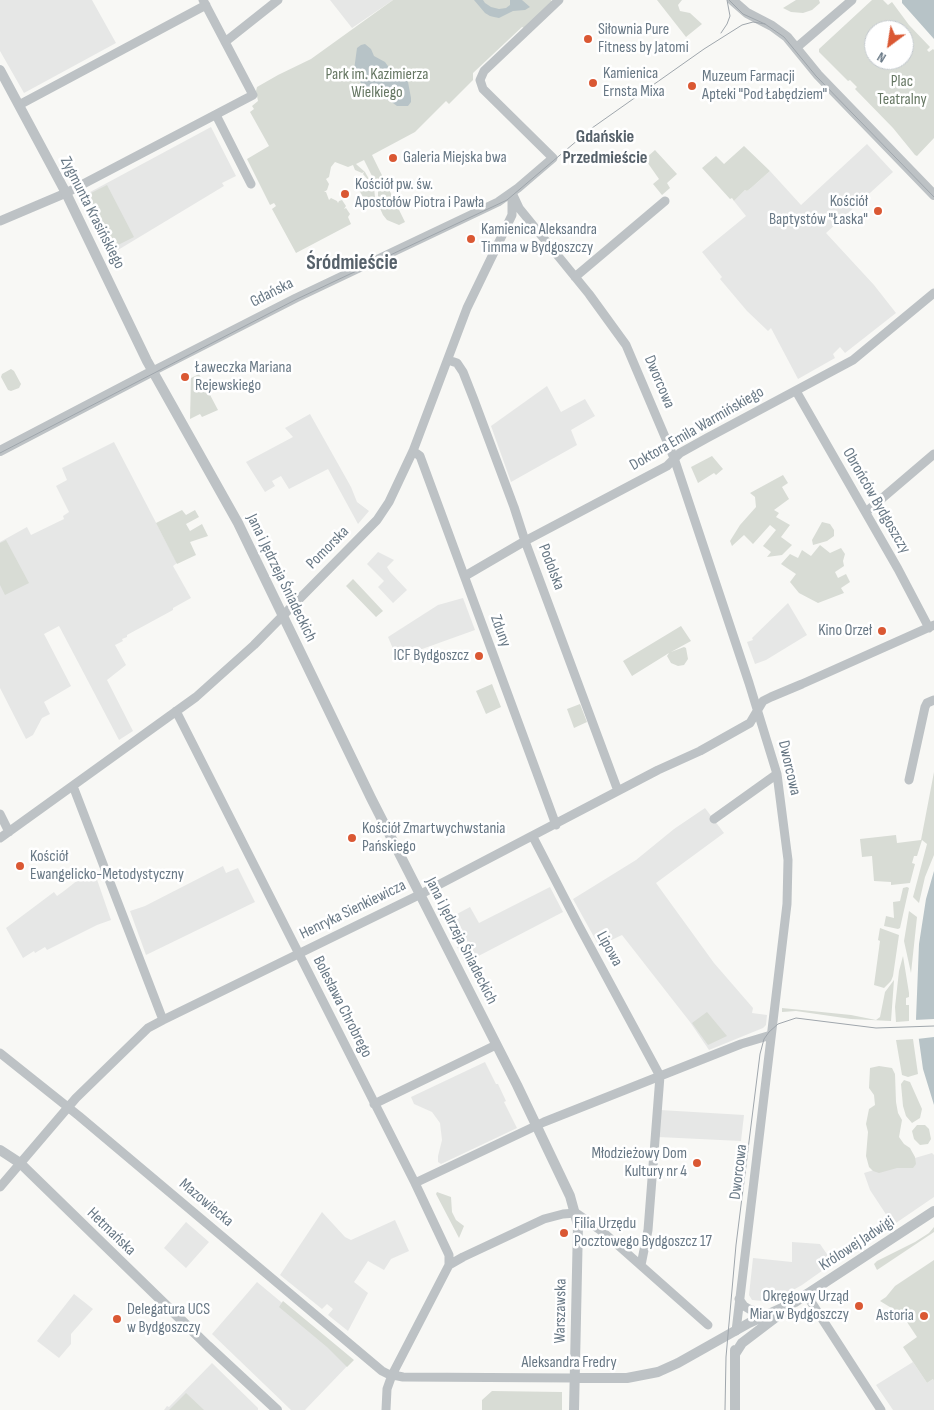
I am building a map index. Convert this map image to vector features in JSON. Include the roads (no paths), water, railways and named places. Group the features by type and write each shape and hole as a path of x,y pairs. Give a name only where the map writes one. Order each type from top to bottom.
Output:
{"street":[{"path":"225,42 278,0"},
{"name":"Gdańska","path":"0,451 308,292 512,194 553,158 490,96 480,84 482,74 559,0"},
{"path":"732,0 745,12 778,30 826,84 934,195"},
{"path":"796,48 852,0"},
{"path":"0,220 66,194 253,95 204,3 19,105"},
{"name":"Zygmunta Krasińskiego","path":"0,70 66,194 153,371"},
{"path":"216,115 251,184"},
{"name":"Dworcowa","path":"512,194 519,208 575,277 626,345 674,458 758,710 777,774 785,830 788,876 787,904 739,1299 735,1354 735,1410"},
{"name":"Pomorska","path":"0,838 176,711 227,670 376,520 389,502 413,451 467,308 512,215 512,194"},
{"path":"575,277 665,201"},
{"name":"Doktora Emila Warmińskiego","path":"465,576 525,541 667,466 680,452 853,360 934,293"},
{"name":"Podolska","path":"448,360 457,363 463,372 618,791"},
{"name":"Jana i Jędrzeja Śniadeckich","path":"153,371 238,523 371,798 537,1125 576,1213"},
{"name":"Obrońców Bydgoszczy","path":"796,391 931,626"},
{"name":"Zduny","path":"413,451 420,456 556,825"},
{"path":"866,512 934,454"},
{"name":"Henryka Sienkiewicza","path":"0,1188 68,1108 148,1028 420,894 744,728 754,718 764,701 771,697 931,626"},
{"path":"909,780 925,707 927,703 934,700"},
{"name":"Bolesława Chrobrego","path":"176,711 415,1183 447,1250 449,1265"},
{"path":"714,819 777,774"},
{"path":"73,786 163,1020"},
{"path":"0,814 10,832"},
{"name":"Lipowa","path":"533,837 660,1076"},
{"path":"415,1183 537,1125 771,1034"},
{"path":"374,1104 496,1045"},
{"name":"Mazowiecka","path":"0,1053 257,1265 373,1364 382,1371 392,1375"},
{"path":"641,1265 648,1230 660,1076"},
{"name":"Hetmańska","path":"0,1150 20,1163 276,1410"},
{"name":"Królowej Jadwigi","path":"735,1354 742,1343 785,1312 806,1294 934,1211"},
{"path":"386,1410 387,1389 392,1375 449,1265 544,1218 576,1213 603,1232 708,1325"},
{"name":"Warszawska","path":"574,1410 578,1230 576,1213"},
{"path":"806,1294 881,1410"},
{"path":"739,1299 744,1306 765,1315"},
{"name":"Królowej Jadwigi","path":"736,1331 765,1315 795,1302"},
{"name":"Aleksandra Fredry","path":"392,1375 418,1378 627,1378 658,1372 736,1331"}],"tram line":[{"path":"721,33 730,16 727,0"},
{"path":"729,0 743,14 765,24 784,37 816,76 934,197"},
{"path":"0,453 297,299 507,200 592,128 704,49 742,25 753,22 765,24"},
{"path":"725,1410 726,1357 736,1245 760,1054 764,1039 778,1024 796,1018 876,1028 934,1026"}],"place":[{"name":"Siłownia Pure Fitness by Jatomi","path":"588,39"},
{"name":"Kamienica Ernsta Mixa","path":"593,83"},
{"name":"Muzeum Farmacji Apteki \"Pod Łabędziem\"","path":"692,86"},
{"name":"Galeria Miejska bwa","path":"393,158"},
{"name":"Kościół pw. św. Apostołów Piotra i Pawła","path":"345,194"},
{"name":"Kościół Baptystów \"Łaska\"","path":"878,211"},
{"name":"Kamienica Aleksandra Timma w Bydgoszczy","path":"471,239"},
{"name":"Ławeczka Mariana Rejewskiego","path":"185,377"},
{"name":"Kino Orzeł","path":"882,631"},
{"name":"ICF Bydgoszcz","path":"479,656"},
{"name":"Kościół Zmartwychwstania Pańskiego","path":"352,838"},
{"name":"Kościół Ewangelicko-Metodystyczny","path":"20,866"},
{"name":"Młodzieżowy Dom Kultury nr 4","path":"697,1163"},
{"name":"Filia Urzędu Pocztowego Bydgoszcz 17","path":"564,1233"},
{"name":"Okręgowy Urząd Miar w Bydgoszczy","path":"859,1306"},
{"name":"Astoria","path":"924,1316"},
{"name":"Delegatura UCS w Bydgoszczy","path":"117,1319"}],"district":[{"name":"Gdańskie Przedmieście","path":"605,147"},
{"name":"Śródmieście","path":"352,264"}],"park label":[{"name":"Park im. Kazimierza Wielkiego","path":"377,84"},
{"name":"Plac Teatralny","path":"902,91"}]}
